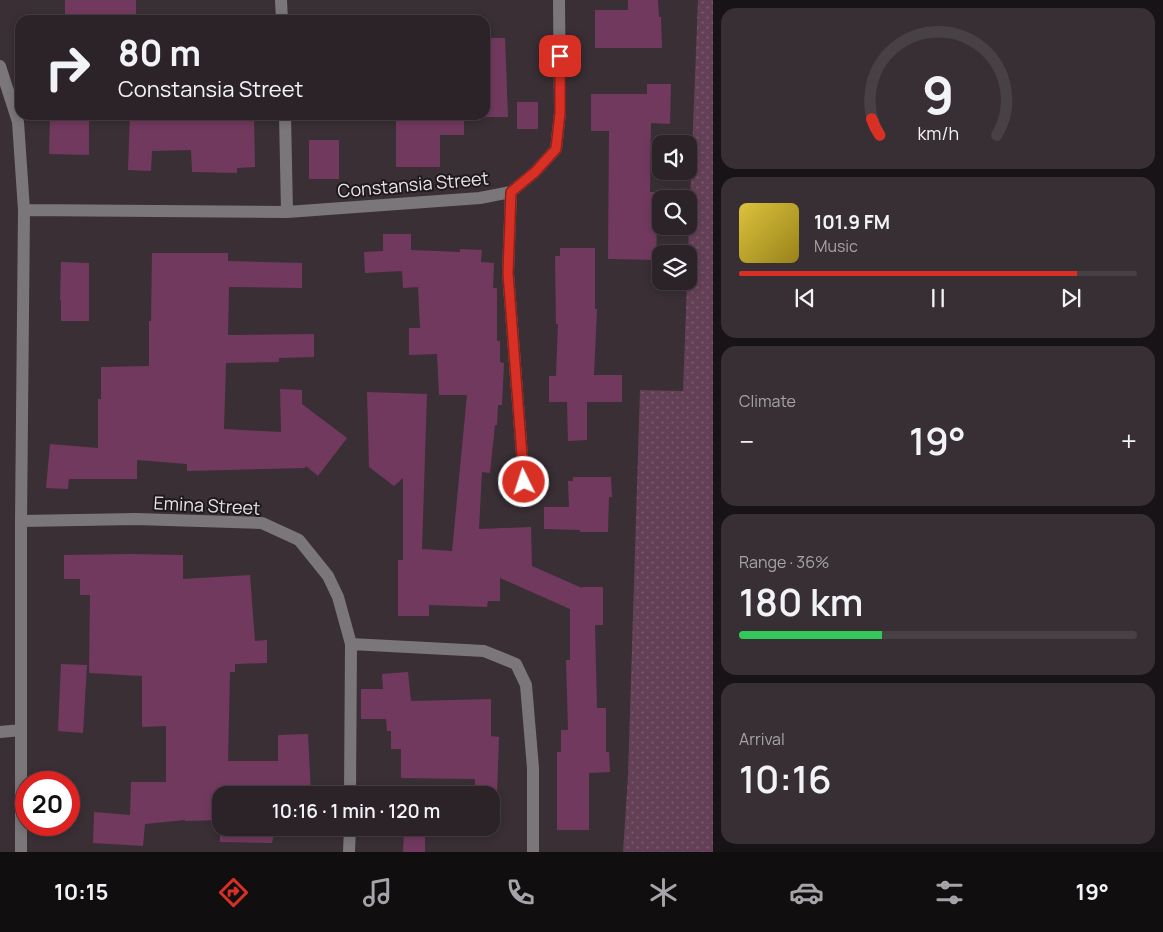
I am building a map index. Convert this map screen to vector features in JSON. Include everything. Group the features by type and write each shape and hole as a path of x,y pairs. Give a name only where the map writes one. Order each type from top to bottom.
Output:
{"street":[{"path":"281,0 282,15"},
{"name":"Constansia Street","path":"24,210 287,212 480,198 511,192 535,172 556,149 560,113 559,0"},
{"path":"0,66 15,113"},
{"path":"17,120 24,210 20,521 21,852"},
{"path":"284,120 287,212"},
{"path":"511,192 508,273 524,482"},
{"name":"Emina Street","path":"20,521 136,519 262,523 299,540 328,576 338,597 351,644 350,786"},
{"path":"351,644 484,651 516,664 526,685 533,768 533,852"},
{"path":"0,732 21,730"},
{"path":"349,852 350,836"}],"shaded area":[{"path":"698,0 713,0 713,852 623,852 628,776 640,390 683,391 687,290 697,290 697,245 688,245 689,235 697,235 697,190 691,190 691,180 697,180 697,135 693,135"}],"building":[{"path":"65,0 136,0 136,15 65,15"},
{"path":"628,0 658,0 659,17 661,17 662,48 595,48 595,10 628,10"},
{"path":"490,38 505,38 508,117 490,117"},
{"path":"647,84 671,84 670,124 651,123 650,192 652,192 652,235 657,235 656,245 652,245 652,260 608,259 609,131 591,131 591,94 647,94"},
{"path":"517,102 538,102 538,129 517,129"},
{"path":"50,120 89,120 89,155 49,154"},
{"path":"130,120 254,120 255,167 237,168 237,173 192,172 191,150 152,151 151,171 128,170"},
{"path":"396,120 464,120 464,135 440,135 440,167 396,167"},
{"path":"309,140 339,140 339,179 309,179"},
{"path":"383,234 411,234 411,250 460,252 460,249 482,250 481,262 494,263 493,288 497,288 497,341 500,341 500,362 504,363 502,405 498,405 490,473 482,472 479,529 531,527 532,566 582,588 603,587 603,625 595,625 597,708 606,708 606,752 609,752 610,772 589,773 589,830 557,830 557,752 561,752 561,730 568,730 566,660 570,660 570,609 500,578 500,601 488,601 487,607 429,605 429,616 398,616 398,560 403,560 403,478 394,486 369,467 367,392 427,394 422,549 452,551 467,395 439,395 437,354 409,355 409,328 420,328 418,287 403,288 402,271 365,273 364,252 383,251"},
{"path":"560,248 595,248 595,309 597,309 594,375 622,375 622,402 587,402 587,440 568,441 567,402 549,402 549,376 556,376 558,324 556,324 555,256 560,256"},
{"path":"152,253 228,253 228,261 302,263 302,288 229,287 228,335 314,334 314,357 279,358 279,362 226,363 224,429 281,432 280,389 302,390 302,404 347,438 318,476 306,466 305,468 187,471 187,464 137,460 137,479 69,479 68,489 46,488 50,444 98,448 98,399 101,399 101,367 149,366"},
{"path":"61,262 89,263 89,321 61,321"},
{"path":"573,477 611,477 612,497 609,497 608,532 544,529 544,507 569,507 568,481 573,481"},
{"path":"64,555 183,555 183,579 250,575 255,641 267,640 267,663 235,664 235,672 230,672 228,761 278,761 278,735 308,734 311,786 212,786 212,820 185,820 145,824 143,846 93,843 94,812 130,815 131,782 166,782 166,726 142,727 142,676 89,673 90,595 80,595 80,579 64,579"},
{"path":"61,664 87,665 83,733 58,731"},
{"path":"408,672 411,701 491,699 491,736 499,737 497,786 475,786 475,779 401,778 401,749 391,749 391,731 387,731 386,719 361,719 361,689 383,689 382,674"},
{"path":"220,836 273,836 272,843 220,842"},
{"path":"404,836 425,836 425,852 403,852"}],"route":[{"path":"524,482 508,273 511,192 535,172 556,149 560,113 560,56"}]}
